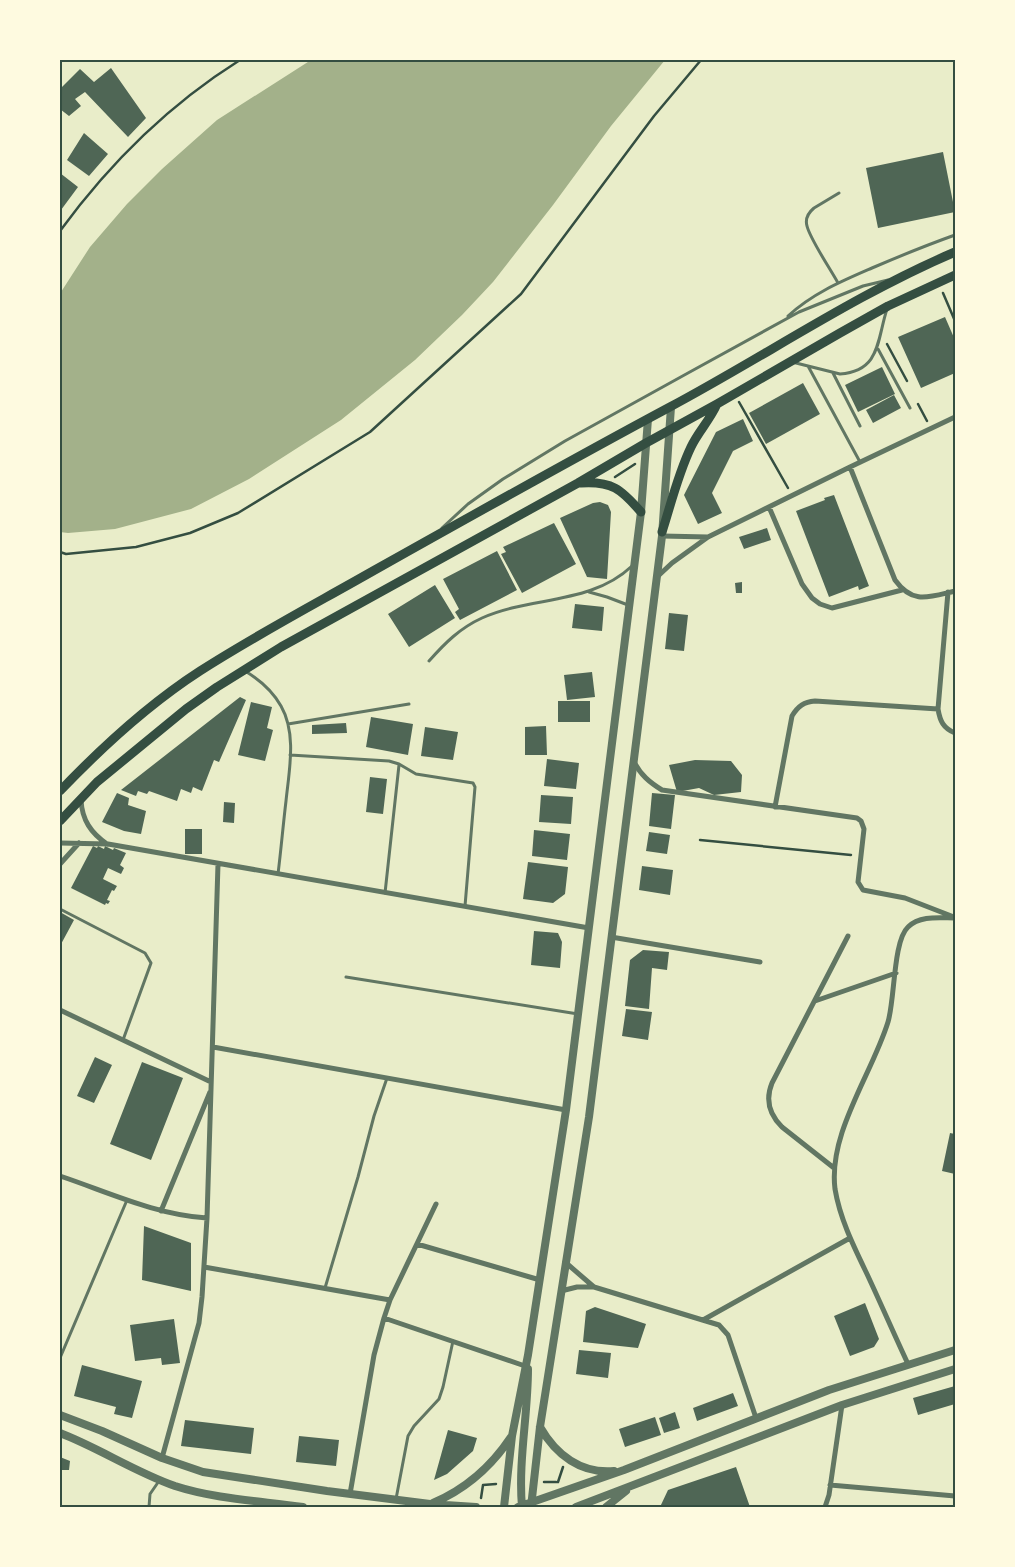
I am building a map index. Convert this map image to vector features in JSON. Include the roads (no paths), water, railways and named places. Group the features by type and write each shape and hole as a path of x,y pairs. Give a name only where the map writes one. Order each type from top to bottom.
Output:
{"main road":[{"path":"60,790 130,725 193,676 270,629 437,534 671,407 830,315 899,278 955,252"},
{"path":"60,821 97,782 186,709 281,647 578,483 888,306 955,275"},
{"path":"662,534 684,461 692,445 712,416 717,404"},
{"path":"578,483 606,483 631,500 641,512"}],"street":[{"path":"531,1505 540,1427 589,1117 632,760 662,534 671,407"},
{"path":"657,577 672,563 708,538 955,417"},
{"path":"504,1507 512,1436 528,1355 566,1110 641,512 648,418"},
{"path":"850,467 895,580 902,590 912,596 924,598 955,591"},
{"path":"769,507 802,584 812,598 820,604 832,608 902,590"},
{"path":"662,534 708,538"},
{"path":"948,592 938,709 939,720 945,728 955,733"},
{"path":"775,808 792,716 801,704 815,701 938,709"},
{"path":"632,760 650,783 662,790 775,808 857,818 861,821 864,830 858,882 863,890 905,898 955,917"},
{"path":"81,798 83,817 87,825 100,839 108,844"},
{"path":"60,842 108,844 589,928"},
{"path":"60,864 79,843"},
{"path":"162,1458 199,1322 207,1218 218,864"},
{"path":"908,1364 850,1238 836,1190 834,1168 837,1147 844,1126 888,1022 892,1008 898,948 902,936 907,927 918,920 955,917"},
{"path":"834,1168 782,1127 775,1120 768,1102 772,1083 848,936"},
{"path":"611,937 760,962"},
{"path":"815,1001 896,973"},
{"path":"60,1010 211,1082"},
{"path":"213,1046 566,1110"},
{"path":"161,1211 211,1089"},
{"path":"60,1176 161,1211 207,1218"},
{"path":"350,1494 374,1355 384,1318 390,1300 436,1204"},
{"path":"703,1320 850,1238"},
{"path":"417,1244 540,1280"},
{"path":"565,1262 594,1287"},
{"path":"204,1267 390,1300"},
{"path":"561,1291 577,1287 594,1287 719,1325 728,1335 756,1418"},
{"path":"384,1318 526,1366"},
{"path":"528,1355 528,1393 521,1507 624,1470 829,1390 955,1350"},
{"path":"576,1507 842,1405 955,1369"},
{"path":"825,1507 842,1405"},
{"path":"60,1414 162,1458 189,1468 221,1476 396,1500 476,1507"},
{"path":"540,1427 547,1439 566,1458 579,1466 594,1471 624,1470"},
{"path":"60,1433 160,1480 199,1492 303,1507"},
{"path":"430,1504 447,1497 477,1476 490,1464 512,1436"},
{"path":"830,1485 955,1496"},
{"path":"606,1507 632,1486"}],"lane":[{"path":"838,283 808,230 806,220 810,211 839,193"},
{"path":"785,319 806,301 838,283 955,234"},
{"path":"437,534 451,518 468,504 530,461 785,319 862,286 899,278"},
{"path":"789,362 840,374 856,371 869,362 878,349 888,306"},
{"path":"878,349 910,408"},
{"path":"808,366 860,462"},
{"path":"832,372 860,426"},
{"path":"429,660 444,643 463,628 484,617 527,605 589,592 612,581 634,564"},
{"path":"589,592 629,605"},
{"path":"244,670 260,680 272,693 282,707 288,724 290,755 278,875"},
{"path":"288,724 409,704"},
{"path":"290,755 383,760 399,764 416,774 468,781 475,784 465,907"},
{"path":"385,893 399,764"},
{"path":"60,909 145,953 151,963 122,1040"},
{"path":"346,977 578,1014"},
{"path":"325,1288 374,1116 387,1078"},
{"path":"60,1358 128,1199"},
{"path":"396,1500 408,1436 414,1426 439,1399 453,1341"},
{"path":"149,1507 152,1489 160,1480"}]}
